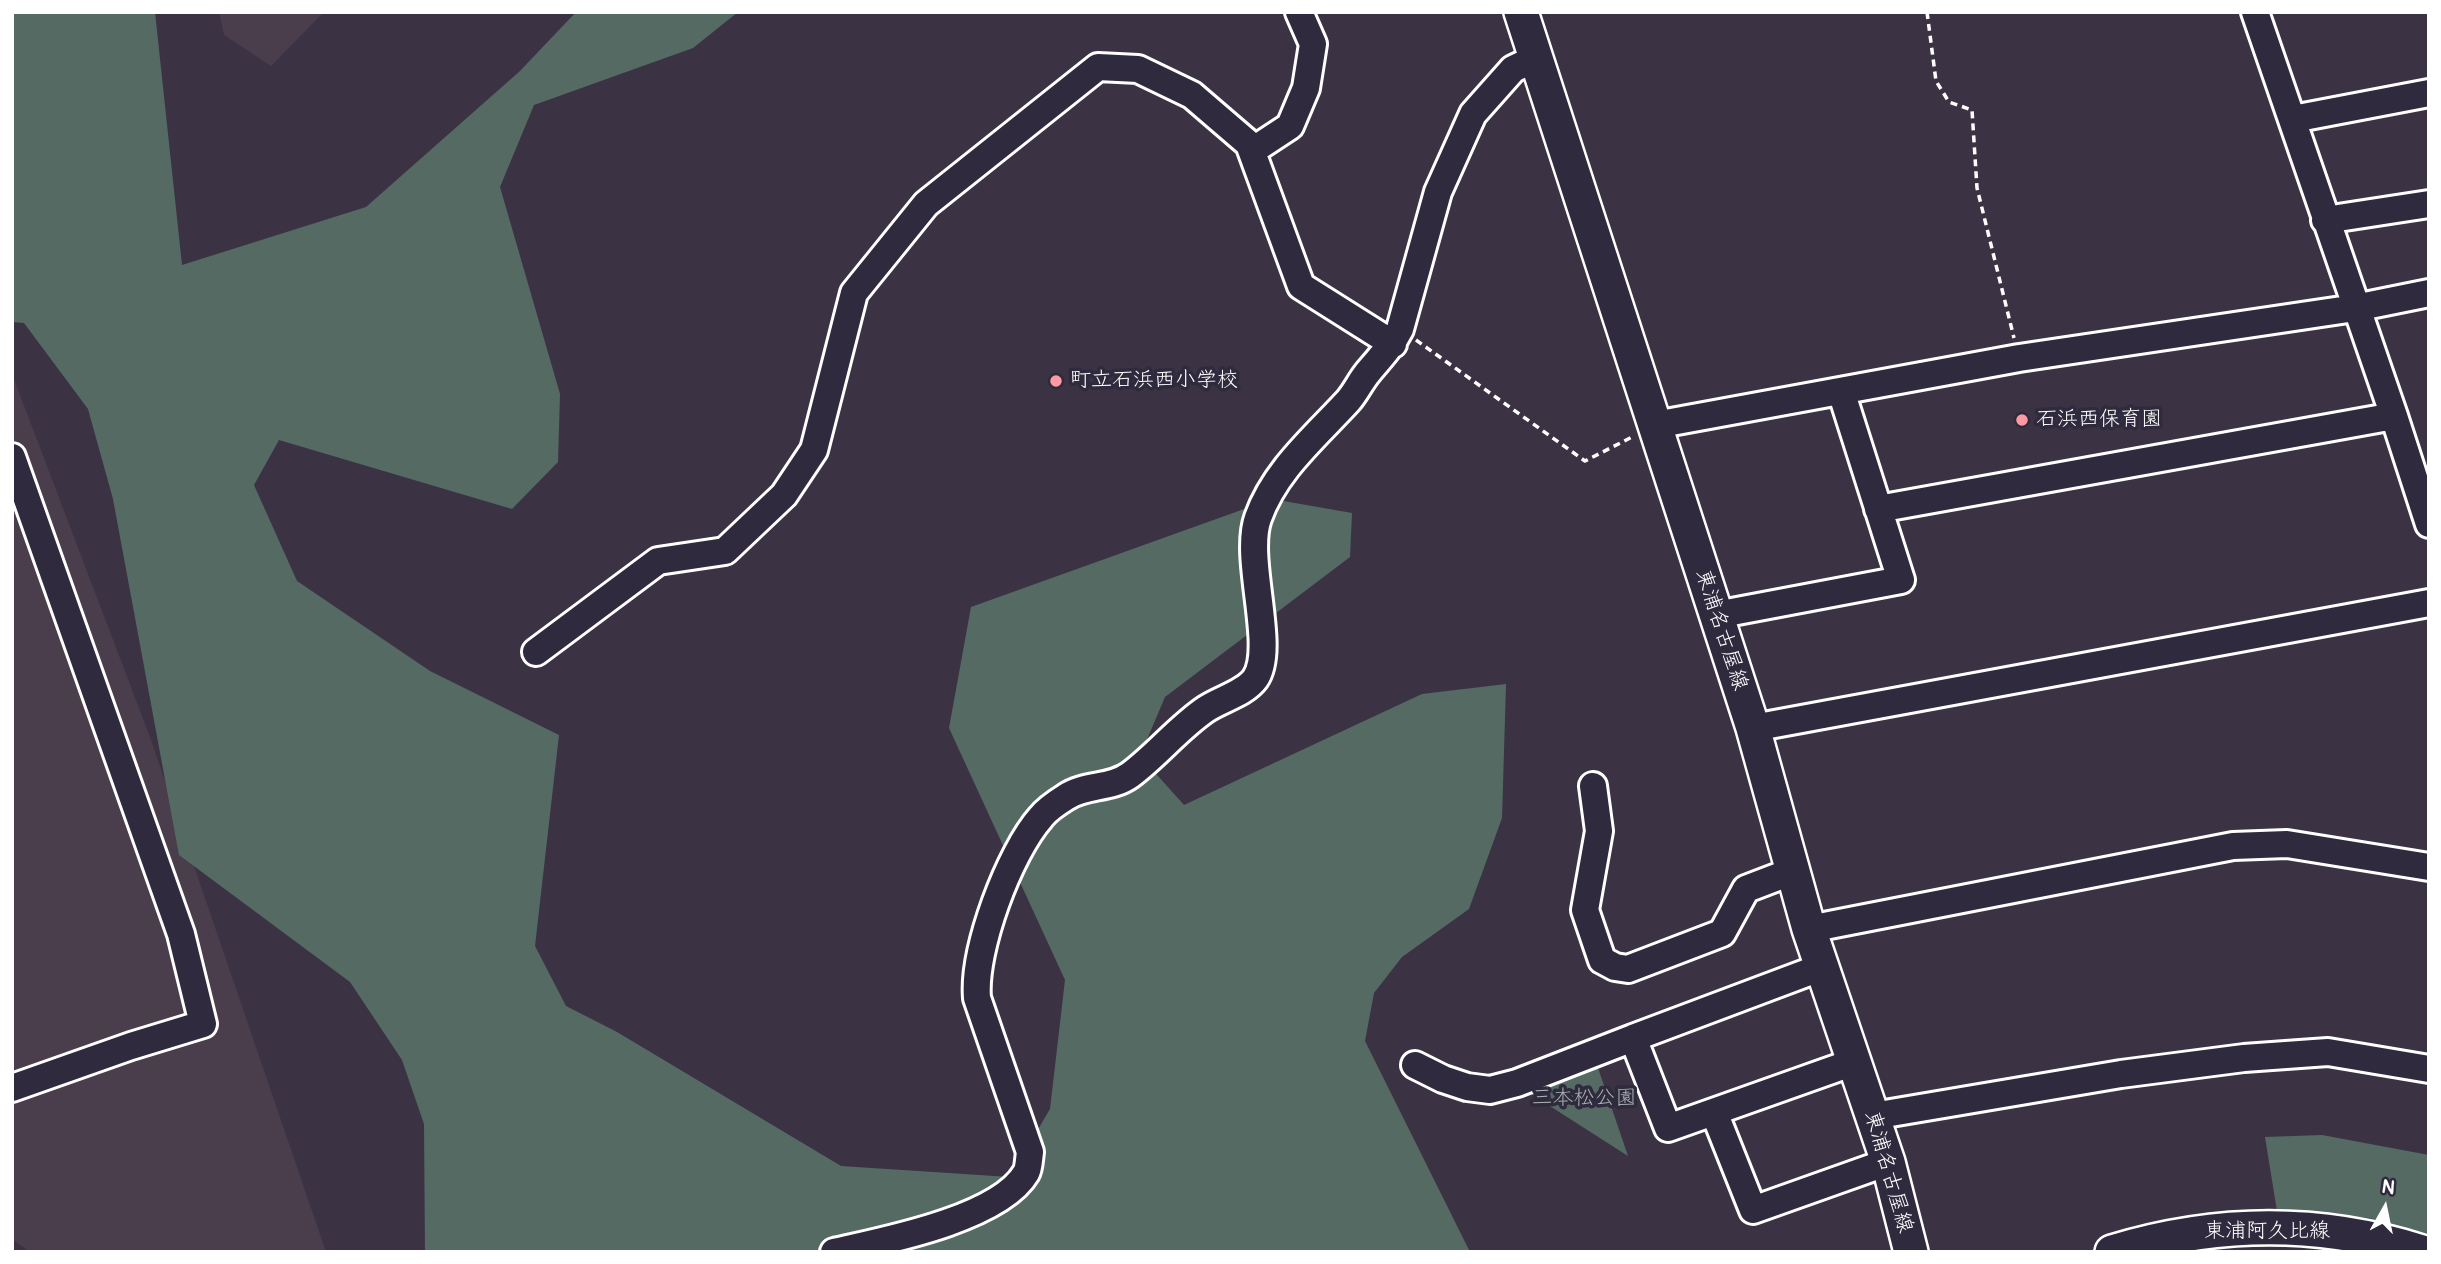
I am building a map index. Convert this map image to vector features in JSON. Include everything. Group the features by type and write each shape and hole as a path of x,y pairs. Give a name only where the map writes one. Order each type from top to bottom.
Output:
{"main road":[{"name":"東浦名古屋線","path":"1521,12 1534,59 1753,728 1809,929 1888,1162 1911,1252"},
{"name":"東浦阿久比線","path":"2112,1252 2149,1240 2199,1231 2246,1228 2301,1229 2359,1235 2422,1252"}],"street":[{"path":"1252,151 1290,125 1306,88 1313,44 1299,12"},
{"path":"2255,12 2429,524"},
{"path":"834,1252 905,1237 982,1209 1008,1191 1027,1172 1030,1152 977,998 975,981 998,893 1027,835 1042,815 1068,795 1114,784 1129,776 1206,709 1254,681 1261,668 1263,645 1254,533 1259,515 1292,460 1350,399 1367,373 1397,337 1438,192 1474,114 1513,69 1534,59"},
{"path":"536,652 658,561 725,551 784,495 814,450 854,293 926,204 1098,67 1138,69 1192,95 1249,144 1301,286 1397,337"},
{"path":"2293,119 2429,93"},
{"path":"2325,220 2429,204"},
{"path":"1656,425 2019,358 2355,308 2429,293"},
{"path":"1716,615 1901,580 1841,391"},
{"path":"1878,509 2394,416"},
{"path":"12,457 181,934 203,1024 12,1088"},
{"path":"1753,728 2429,603"},
{"path":"1593,786 1599,831 1585,911 1602,960 1615,967 1628,969 1722,933 1746,889 1793,871"},
{"path":"1809,929 2234,846 2287,844 2429,867"},
{"path":"1415,1065 1467,1087 1490,1090 1517,1083 1822,967"},
{"path":"1633,1038 1668,1128 1854,1062"},
{"path":"1872,1116 2121,1074 2244,1058 2328,1052 2429,1069"},
{"path":"1714,1112 1753,1210 1888,1162"}],"path":[{"path":"1927,12 1936,81 1949,102 1972,110 1976,188 2019,358"},
{"path":"1397,337 1585,461 1656,425"}],"shaded area":[{"path":"219,12 324,12 271,66 224,35"},
{"path":"12,374 150,737 326,1252 30,1252 12,1239"}],"green space":[{"path":"12,12 155,12 182,265 366,207 520,71 576,12 738,12 693,48 534,105 500,187 560,394 558,462 512,509 279,440 254,485 297,581 430,671 559,735 535,946 566,1006 617,1032 841,1166 1010,1177 1050,1109 1065,980 949,728 971,607 1272,499 1352,513 1350,557 1165,697 1140,756 1184,805 1422,694 1506,684 1502,818 1469,909 1402,957 1374,993 1365,1041 1470,1252 425,1252 424,1124 402,1060 350,982 179,855 113,499 88,409 24,323 12,322"},
{"name":"三本松公園","path":"1598,1068 1628,1156 1528,1092"},
{"path":"2322,1135 2429,1155 2429,1236 2370,1218 2277,1211 2265,1137"}],"place":[{"name":"町立石浜西小学校","path":"1056,381"},
{"name":"石浜西保育園","path":"2022,420"}]}
